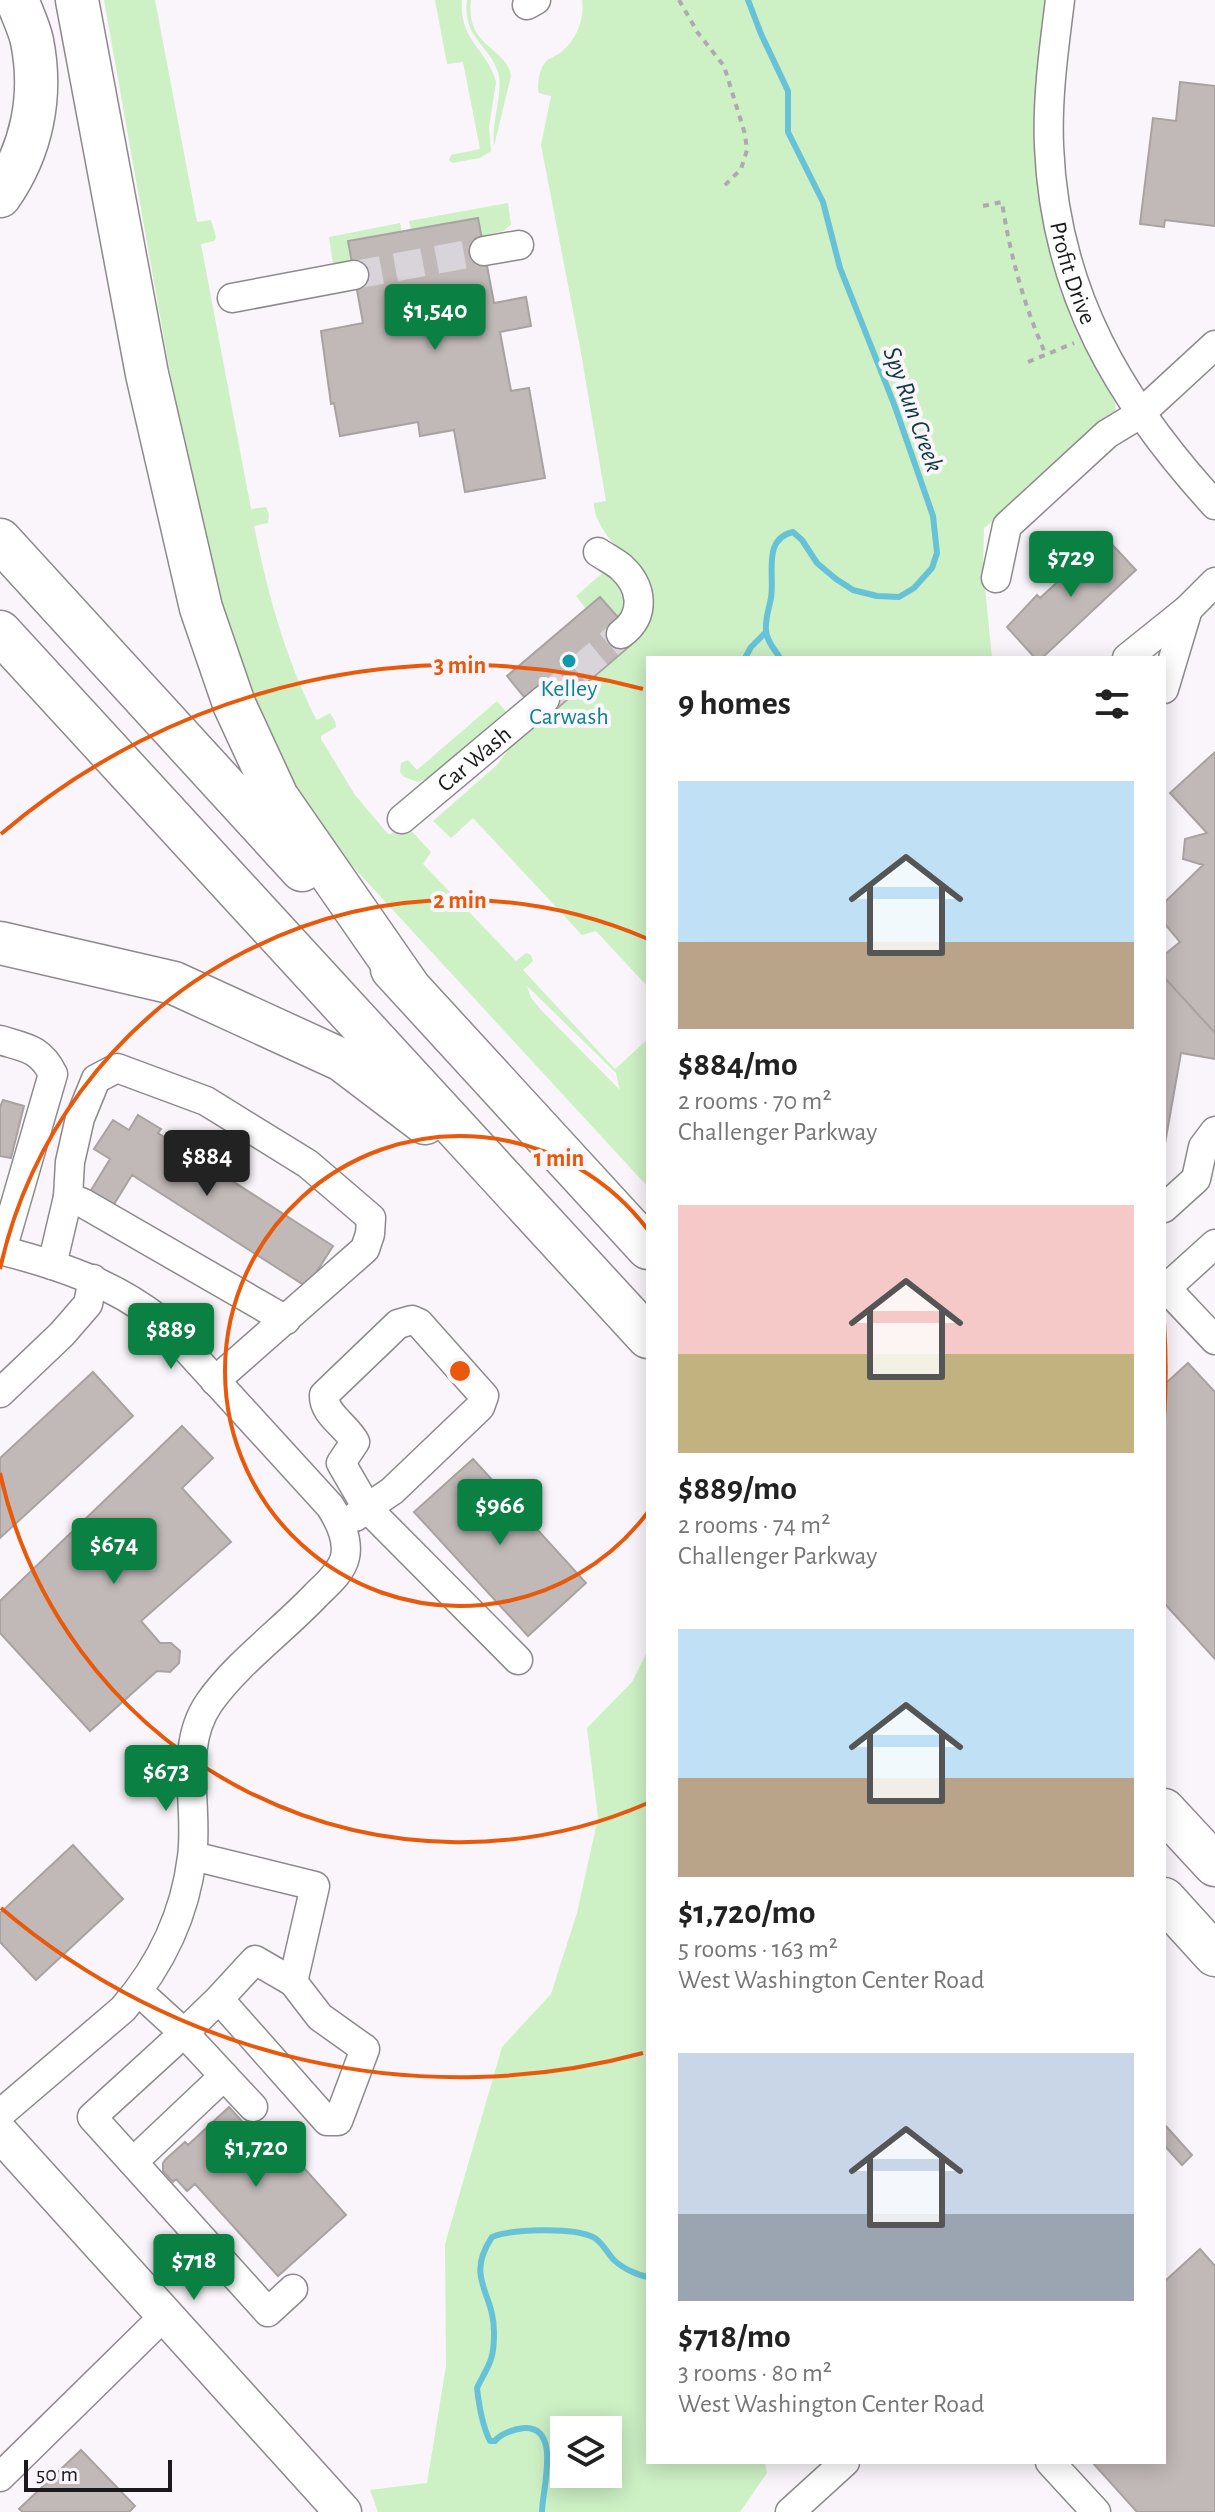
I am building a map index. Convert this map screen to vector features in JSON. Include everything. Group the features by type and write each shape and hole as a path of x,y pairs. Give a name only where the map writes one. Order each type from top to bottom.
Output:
{"highway":[{"path":"0,196 13,177 31,133 38,86 32,39 17,0"},
{"path":"77,0 147,374 201,608 234,704 277,797 411,990"},
{"path":"0,540 646,1246"},
{"path":"0,632 646,1335"},
{"path":"0,943 174,983 342,1060 444,1137 489,1164"},
{"path":"1166,1812 1215,1865"},
{"path":"1166,1901 1215,1955"}],"main road":[{"path":"0,2133 343,2512"}],"street":[{"name":"Profit Drive","path":"1060,0 1051,74 1049,148 1062,240 1075,288 1094,334 1123,389 1162,445 1215,505"},
{"path":"484,251 519,245"},
{"path":"232,298 354,275"},
{"path":"996,578 1007,526 1107,434 1140,414 1215,345"},
{"path":"598,552 620,566 634,583 641,602 635,620 621,634"},
{"path":"1129,656 1188,609 1215,582"},
{"path":"1166,682 1188,609"},
{"name":"Car Wash","path":"402,819 545,699"},
{"path":"0,1040 34,1050 46,1058 53,1074 10,1187 1,1250 93,1279 135,1300 161,1321 336,1516 345,1537 345,1557 337,1573 232,1676 208,1704 192,1751 193,1856 180,1916 154,1966 123,2009 0,2114"},
{"path":"52,1265 68,1197 70,1162 80,1118 96,1079 117,1068 206,1101 308,1164 371,1218 365,1249 215,1381"},
{"path":"1166,1206 1196,1179 1203,1147 1215,1131"},
{"path":"68,1197 286,1320"},
{"path":"1166,1287 1212,1254"},
{"path":"0,1393 62,1334 88,1304 93,1279"},
{"path":"1166,1289 1215,1340"},
{"path":"336,1516 367,1508 392,1491 480,1407 484,1396 419,1323 412,1320 398,1324 324,1395 330,1413 355,1442 341,1463 367,1508 518,1660"},
{"path":"193,1856 315,1886 293,1982"},
{"path":"219,1999 327,2121 338,2121 365,2049 320,2017 293,1982 255,1960 184,2033 92,2117 268,2312 293,2289"},
{"path":"138,1991 184,2033 253,2107"},
{"path":"133,2162 224,2076"},
{"path":"0,2477 165,2315"},
{"path":"790,2512 843,2464"},
{"path":"1052,2464 1096,2512"}],"path":[{"path":"679,0 698,33 724,66 745,134 747,150 741,169 724,186"},
{"path":"983,206 1002,202 1015,265 1046,355"},
{"path":"1028,362 1085,338"}],"green space":[{"path":"104,0 155,0 197,222 211,220 216,237 214,241 201,244 251,509 266,507 269,514 268,523 254,526 259,551 278,623 304,693 317,720 330,713 335,721 336,727 321,739 355,795 388,834 402,825 407,826 431,852 423,864 516,961 526,953 531,955 533,961 523,970 615,1069 646,1041 646,1185 319,827 257,728 206,555 176,406","holes":["527,986 616,1073 620,1090 542,1011 531,998"]},
{"path":"435,0 462,0 465,26 496,82 489,127 491,151 480,158 452,163 449,160 451,155 480,149 463,62 447,64"},
{"path":"467,0 471,0 474,28 502,58 511,76 494,146 498,72 472,32"},
{"path":"582,0 1051,0 1038,104 1094,360 1115,403 1116,414 1112,424 984,528 983,567 992,656 646,656 646,985 596,931 582,935 473,818 451,838 433,821 497,765 550,705 555,710 631,646 628,642 640,574 611,541 595,512 594,503 606,501 541,145 551,96 539,93 540,73 546,62 566,48 575,36 582,15"},
{"path":"508,203 511,225 503,231 482,236 478,218 411,230 409,221"},
{"path":"400,223 402,232 352,260 333,264 329,237"},
{"path":"606,570 628,588 622,622 600,597 586,609 576,596"},
{"path":"497,701 509,715 475,739 431,778 418,782 404,777 400,772 401,763 408,760 417,770"},
{"path":"646,1654 646,2464 765,2464 767,2473 740,2512 378,2512 370,2490 427,2483 446,2366 445,2244 502,2047 551,1994 577,1913 598,1818 587,1728 632,1682"}],"building":[{"path":"1180,82 1215,86 1215,226 1165,220 1164,227 1140,224 1153,118 1176,121"},
{"path":"478,218 494,303 526,297 531,326 500,332 511,391 529,388 545,478 465,492 454,430 420,436 418,422 340,436 334,403 331,404 321,331 363,323 348,241"},
{"path":"1105,537 1136,570 1044,656 1033,656 1007,627 1037,595 1040,598 1065,575 1063,573"},
{"name":"Kelley Carwash","path":"600,597 623,623 617,628 631,645 555,710 541,694 529,703 507,676"},
{"path":"1215,752 1215,1033 1166,979 1166,953 1180,942 1166,925 1166,901 1203,865 1183,859 1185,839 1207,833 1170,793"},
{"path":"1166,979 1215,1033 1215,1059 1181,1053 1166,1138"},
{"path":"3,1100 24,1106 11,1158 0,1156 0,1107"},
{"path":"138,1115 161,1129 158,1133 333,1246 307,1287 132,1175 113,1206 90,1192 110,1159 94,1149 113,1120 129,1130"},
{"path":"1188,1363 1215,1392 1215,1659 1166,1605 1166,1383"},
{"path":"93,1372 133,1416 0,1538 0,1458"},
{"path":"182,1426 213,1458 182,1488 231,1542 141,1621 160,1643 171,1643 180,1651 179,1663 170,1672 157,1671 90,1731 0,1633 0,1601"},
{"path":"473,1459 586,1583 528,1636 414,1512"},
{"path":"73,1845 123,1899 36,1980 0,1942 0,1913"},
{"path":"229,2107 260,2141 271,2131 346,2215 278,2276 195,2184 187,2191 163,2171 166,2159 185,2142 188,2145"},
{"path":"1166,2126 1192,2155 1182,2165 1166,2147"},
{"path":"1200,2249 1215,2266 1215,2512 1137,2512 1094,2464 1166,2464 1166,2280"},
{"path":"81,2450 135,2506 129,2512 23,2512 19,2509"}],"waterway":[{"name":"Spy Run Creek","path":"748,0 788,91 788,132 823,202 840,268 894,404 933,516 937,553 932,568 914,588 899,597 877,596 853,590 836,579 817,563 793,532 783,536 773,550 772,589 766,626 767,637 779,656"},
{"name":"Spy Run Creek","path":"746,656 765,633"},
{"name":"Spy Run Creek","path":"542,2512 547,2461 543,2437 536,2430 524,2428 490,2441 481,2415 477,2388 492,2357 494,2343 493,2319 481,2275 484,2252 492,2237 501,2234 542,2230 571,2232 596,2239 617,2263 646,2277"}],"tunnel":[{"path":"354,275 484,251"},
{"path":"545,699 621,634"}],"place":[{"name":"Kelley Carwash","path":"569,661"}]}
